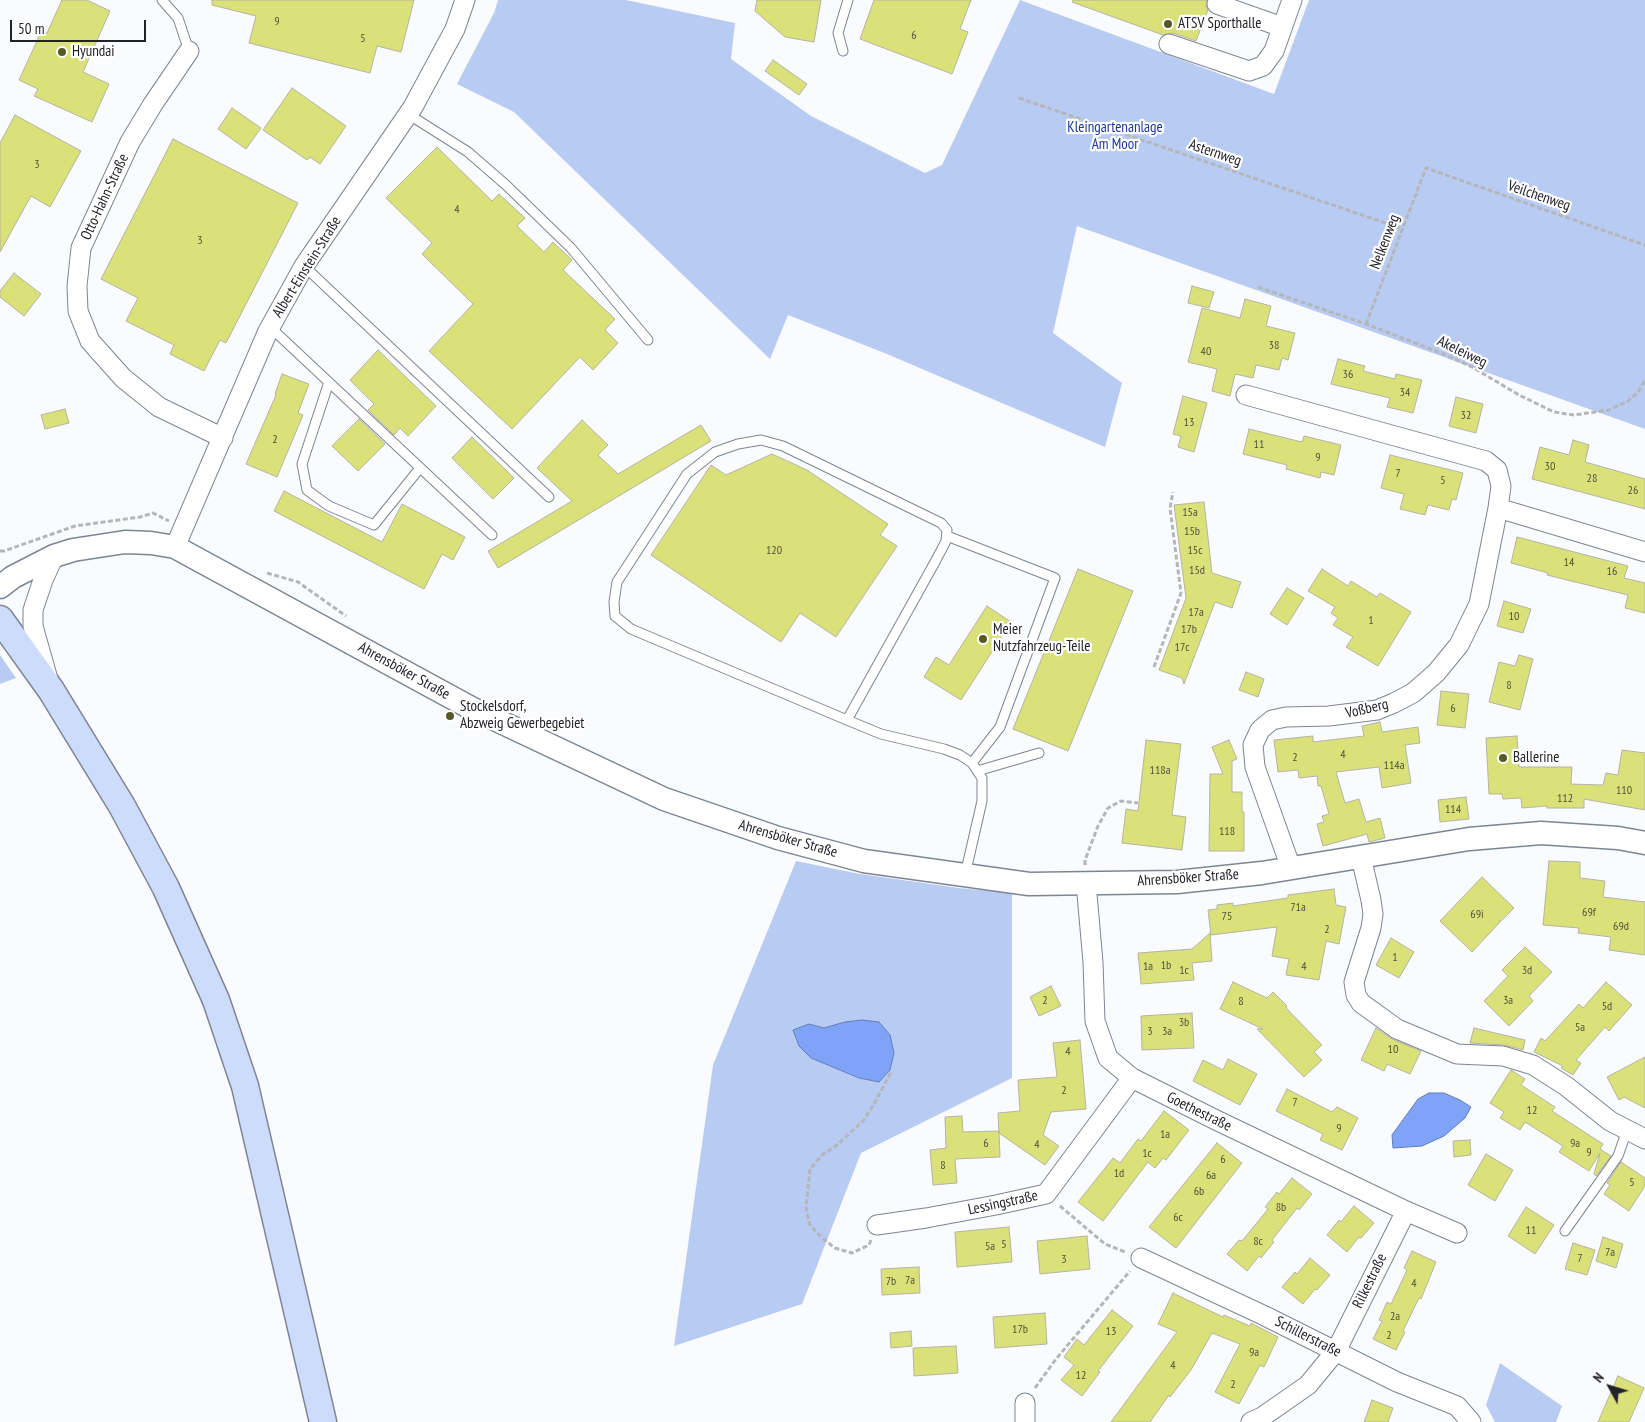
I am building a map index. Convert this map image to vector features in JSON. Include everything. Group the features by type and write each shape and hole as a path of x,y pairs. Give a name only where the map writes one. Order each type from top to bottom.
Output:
{"main road":[{"path":"0,619 51,690 122,806 157,872 216,1000 245,1086 323,1422"}],"street":[{"name":"Albert-Einstein-Straße","path":"175,547 270,327 304,266 408,114 455,29 465,0"},
{"path":"1169,44 1249,71 1263,66 1274,51 1292,0"},
{"path":"1217,4 1282,27"},
{"name":"Otto-Hahn-Straße","path":"189,51 130,142 81,248 77,286 78,311 90,341 123,378 159,407 223,438"},
{"name":"Voßberg","path":"1246,395 1486,461 1497,470 1501,486 1479,604 1459,644 1436,673 1413,693 1377,710 1328,716 1286,717 1272,720 1260,730 1252,746 1255,767 1291,868"},
{"path":"1498,508 1645,552"},
{"name":"Ahrensböker Straße","path":"0,587 13,577 54,556 73,550 125,542 151,543 175,547 471,708 664,799 778,838 864,861 1029,884 1176,882 1262,873 1469,839 1542,833 1618,838 1645,843"},
{"path":"51,690 34,626 34,610 43,580 54,556"},
{"path":"1361,857 1373,914 1371,928 1354,982 1356,995 1361,1004 1397,1029 1457,1054 1503,1056 1532,1065 1566,1086 1610,1121 1645,1139"},
{"name":"Goethestraße","path":"1086,883 1093,962 1095,1021 1108,1058 1132,1078 1406,1211 1456,1233"},
{"name":"Lessingstraße","path":"877,1225 987,1207 1046,1194 1132,1078"},
{"name":"Rilkestraße","path":"1251,1422 1262,1417 1308,1385 1336,1351 1406,1211"},
{"name":"Schillerstraße","path":"1141,1258 1265,1316 1398,1382 1457,1406 1471,1422"},
{"path":"1025,1403 1025,1422"}],"lane":[{"path":"162,0 178,18 189,51"},
{"path":"843,51 838,33 848,0"},
{"path":"408,114 468,152 506,185 571,248 648,340"},
{"path":"304,266 550,497"},
{"path":"270,327 492,535"},
{"path":"329,382 302,464 306,490 329,506 374,525 420,468"},
{"path":"847,720 946,541 946,530 941,523 783,446 761,440 738,444 715,452 687,474 617,582 614,602 616,616 631,629 847,720 881,734 944,749 960,756 975,767 982,778 982,801 964,875"},
{"path":"946,536 1055,578 1000,727 975,767"},
{"path":"975,767 1039,753"},
{"path":"1565,1232 1618,1156 1627,1130"}],"path":[{"name":"Asternweg","path":"1019,98 1403,228"},
{"name":"Nelkenweg","path":"1366,324 1426,168"},
{"name":"Veilchenweg","path":"1426,168 1645,245"},
{"name":"Akeleiweg","path":"1258,287 1414,342 1472,367 1519,395 1554,412 1574,415 1609,410 1628,401 1638,392 1645,380"},
{"path":"1154,667 1181,593 1170,508 1173,492"},
{"path":"1086,883 1085,860 1098,826 1108,808 1121,800 1138,803"},
{"path":"877,1225 869,1246 852,1253 835,1248 822,1238 810,1225 806,1207 810,1169 822,1155 838,1145 863,1121 892,1072"},
{"path":"1025,1403 1056,1359 1141,1258 1105,1244 1046,1194"}],"green space":[{"name":"Kleingartenanlage Am Moor","path":"498,0 626,0 735,23 731,59 811,116 925,173 942,165 1020,0 1274,94 1309,0 1645,0 1645,429 1077,226 1053,333 1122,383 1105,447 887,354 788,315 770,359 514,112 457,84 494,13"},
{"path":"0,655 16,678 0,684"},
{"path":"796,861 860,874 959,888 1012,893 1012,1078 861,1153 802,1304 674,1346 713,1065","holes":["809,1024 824,1028 890,1070 879,1082 858,1078 811,1058"]},
{"path":"1500,1363 1562,1406 1556,1422 1495,1422 1486,1405"}],"water":[{"path":"862,1020 879,1022 890,1035 894,1053 890,1070 879,1082 859,1078 811,1058 799,1046 793,1030 809,1024 824,1028 845,1022"},
{"path":"1429,1093 1444,1093 1471,1107 1465,1118 1444,1136 1422,1146 1393,1148 1392,1135 1418,1099"}],"building":[{"name":"Hyundai","path":"62,0 87,0 110,11 83,72 109,84 92,122 34,96 38,89 19,80 42,30 47,33"},
{"path":"212,0 414,0 401,52 377,46 370,73 249,43 256,16 212,5"},
{"path":"757,0 821,0 814,42 785,37 755,11"},
{"path":"874,0 971,0 960,29 968,32 952,74 860,39"},
{"name":"ATSV Sporthalle","path":"1073,0 1207,0 1206,6 1208,10 1196,41 1173,33 1163,35 1072,2"},
{"path":"773,60 807,84 799,95 765,71"},
{"path":"292,88 346,126 320,164 310,157 307,160 263,130"},
{"path":"232,108 261,128 246,149 218,129"},
{"path":"15,115 81,151 50,207 31,196 0,252 0,143"},
{"path":"173,139 298,203 226,343 220,340 204,371 170,354 174,345 126,321 138,298 101,279"},
{"path":"437,147 492,201 499,194 525,218 517,226 544,252 553,242 572,260 563,270 615,319 605,330 618,343 593,370 580,357 512,429 429,351 473,304 422,254 432,243 386,198"},
{"path":"14,273 41,294 24,316 0,297 0,291"},
{"path":"1192,286 1214,292 1209,308 1188,303"},
{"path":"1245,299 1271,306 1266,326 1295,333 1288,360 1282,358 1279,370 1256,365 1253,378 1235,374 1230,396 1212,391 1217,369 1188,362 1202,308 1240,318"},
{"path":"378,350 436,406 408,436 400,428 394,435 368,410 374,404 350,380"},
{"path":"1338,359 1365,366 1363,371 1395,379 1396,374 1422,380 1413,413 1387,407 1390,398 1331,384"},
{"path":"282,374 309,384 298,413 303,415 277,477 246,464 276,395"},
{"path":"1183,396 1207,403 1194,452 1178,447 1181,436 1173,434"},
{"path":"1456,397 1483,404 1476,433 1449,426"},
{"path":"65,409 69,423 45,429 41,415"},
{"path":"359,419 385,444 358,471 332,446"},
{"path":"582,420 608,445 598,455 618,474 701,425 711,441 498,568 488,551 572,501 537,468"},
{"path":"1249,429 1302,442 1304,436 1341,445 1334,475 1321,472 1320,478 1286,469 1287,465 1243,454"},
{"path":"472,437 514,478 493,499 452,458"},
{"path":"1573,440 1589,445 1585,462 1645,479 1645,509 1532,479 1540,447 1569,455"},
{"path":"772,454 807,470 888,524 880,535 897,546 836,637 800,613 781,642 651,555 711,465 726,475"},
{"path":"1390,455 1463,473 1456,500 1452,499 1449,510 1428,505 1425,515 1400,509 1404,494 1381,488"},
{"path":"284,491 382,542 402,504 465,537 453,560 442,554 424,589 274,511"},
{"path":"1204,502 1212,573 1241,582 1232,608 1215,602 1184,684 1182,678 1159,670 1186,598 1174,505"},
{"path":"1517,537 1628,566 1624,578 1645,583 1645,613 1625,608 1628,595 1547,575 1548,573 1511,563"},
{"path":"1078,569 1133,591 1068,751 1013,729"},
{"path":"1322,569 1348,586 1351,581 1377,597 1380,593 1411,612 1378,666 1346,647 1353,637 1333,625 1338,618 1331,613 1335,607 1308,591"},
{"path":"1287,588 1304,598 1287,625 1270,614"},
{"path":"1504,601 1531,609 1523,633 1497,626"},
{"name":"Meier Nutzfahrzeug-Teile","path":"987,606 1011,622 961,700 924,677 936,657 949,665"},
{"path":"1519,655 1533,659 1520,710 1489,702 1499,662 1515,666"},
{"path":"1246,672 1264,679 1258,697 1239,690"},
{"path":"1441,691 1469,694 1465,728 1437,725"},
{"path":"1380,722 1382,732 1418,727 1420,743 1405,745 1411,783 1382,788 1379,767 1336,772 1345,803 1359,799 1366,822 1380,818 1385,838 1369,842 1367,834 1323,846 1317,824 1324,822 1322,816 1329,814 1321,786 1318,786 1317,776 1299,778 1298,770 1278,772 1274,740 1313,736 1313,742 1364,736 1362,726"},
{"path":"1517,736 1519,767 1572,767 1571,784 1603,785 1606,773 1618,775 1622,750 1645,753 1645,810 1584,799 1584,808 1547,808 1547,806 1522,808 1521,798 1503,799 1502,794 1489,794 1486,738"},
{"path":"1146,740 1181,744 1172,815 1186,817 1182,850 1122,843 1126,809 1138,811"},
{"path":"1229,740 1237,759 1232,761 1232,792 1242,792 1244,851 1209,851 1210,774 1223,774 1212,747"},
{"path":"1466,797 1469,819 1440,822 1438,800"},
{"path":"1549,861 1580,862 1580,878 1605,881 1603,897 1645,902 1645,955 1609,950 1611,937 1578,933 1579,928 1543,925"},
{"path":"1482,877 1514,908 1499,921 1472,952 1440,921"},
{"path":"1334,889 1336,905 1346,907 1339,944 1326,941 1319,980 1286,975 1289,959 1272,956 1277,927 1211,935 1208,910 1217,909 1217,905 1233,903 1233,906 1288,898 1288,895"},
{"path":"1210,933 1212,961 1192,963 1194,980 1141,984 1138,953 1192,949"},
{"path":"1391,938 1414,952 1399,978 1376,965"},
{"path":"1525,947 1552,972 1529,996 1533,1001 1509,1026 1484,1001 1508,976 1502,970"},
{"path":"1233,982 1267,998 1273,992 1322,1045 1314,1052 1322,1060 1304,1077 1257,1029 1263,1029 1220,1009"},
{"path":"1606,982 1632,1005 1609,1031 1605,1027 1576,1060 1581,1063 1573,1075 1561,1068 1563,1066 1534,1052 1541,1038 1545,1041 1579,1004 1583,1008"},
{"path":"1051,986 1061,1006 1039,1016 1030,997"},
{"path":"1192,1013 1194,1048 1142,1050 1141,1016"},
{"path":"1376,1028 1392,1039 1421,1051 1410,1074 1387,1064 1384,1071 1361,1060"},
{"path":"1474,1028 1525,1040 1523,1050 1504,1045 1470,1043"},
{"path":"1080,1040 1086,1109 1051,1112 1043,1135 1059,1146 1045,1165 999,1133 998,1113 1020,1111 1018,1080 1057,1077 1053,1043"},
{"path":"1645,1057 1645,1108 1624,1097 1619,1100 1607,1077"},
{"path":"1228,1059 1257,1074 1240,1105 1193,1081 1203,1060 1223,1070"},
{"path":"1511,1070 1525,1079 1521,1085 1555,1107 1552,1111 1603,1144 1600,1149 1611,1156 1596,1176 1594,1174 1600,1153 1589,1171 1559,1152 1563,1146 1525,1122 1520,1130 1500,1118 1504,1112 1490,1103"},
{"path":"1287,1089 1332,1112 1337,1107 1358,1118 1342,1150 1320,1140 1323,1134 1276,1111"},
{"path":"1164,1111 1189,1130 1166,1160 1163,1158 1155,1168 1148,1162 1103,1221 1078,1202 1113,1158 1120,1163 1138,1139 1141,1141"},
{"path":"962,1116 963,1132 999,1131 1000,1157 955,1159 957,1183 933,1185 930,1150 946,1148 945,1117"},
{"path":"1470,1140 1471,1155 1454,1157 1453,1141"},
{"path":"1217,1143 1242,1163 1176,1248 1149,1227"},
{"path":"1486,1154 1513,1170 1495,1201 1468,1185"},
{"path":"1621,1162 1645,1178 1645,1186 1629,1211 1604,1194 1610,1185 1607,1183"},
{"path":"1292,1178 1312,1194 1299,1210 1297,1208 1272,1240 1274,1242 1247,1271 1227,1254 1239,1240 1242,1241 1268,1209 1265,1207"},
{"path":"1354,1206 1374,1223 1347,1252 1327,1235"},
{"path":"1526,1207 1554,1225 1535,1254 1508,1236"},
{"path":"1009,1227 1012,1262 957,1267 955,1232"},
{"path":"1087,1236 1090,1269 1040,1274 1037,1241"},
{"path":"1603,1237 1623,1244 1616,1268 1596,1261"},
{"path":"1573,1243 1595,1250 1587,1275 1565,1269"},
{"path":"1412,1251 1436,1262 1421,1299 1419,1298 1396,1350 1373,1339 1382,1321 1379,1320 1387,1302 1391,1304 1407,1270 1404,1268"},
{"path":"1310,1258 1330,1275 1303,1304 1282,1287 1295,1272 1297,1274"},
{"path":"919,1267 920,1293 882,1295 881,1269"},
{"path":"1173,1293 1223,1317 1224,1315 1250,1326 1251,1323 1278,1337 1264,1367 1260,1365 1239,1404 1215,1392 1240,1344 1212,1333 1191,1370 1170,1397 1169,1395 1150,1422 1111,1422 1177,1332 1158,1324"},
{"path":"1112,1310 1133,1326 1098,1371 1100,1372 1082,1396 1061,1380 1074,1365 1064,1357 1077,1339 1084,1345"},
{"path":"1045,1313 1047,1344 995,1348 993,1317"},
{"path":"911,1331 912,1346 891,1348 890,1333"},
{"path":"956,1346 958,1373 914,1376 913,1348"},
{"path":"1618,1376 1644,1388 1629,1422 1598,1422"},
{"path":"1372,1400 1393,1408 1388,1422 1364,1422"}],"place":[{"name":"ATSV Sporthalle","path":"1168,24"},
{"name":"Hyundai","path":"62,52"},
{"name":"Meier Nutzfahrzeug-Teile","path":"983,639"},
{"name":"Stockelsdorf, Abzweig Gewerbegebiet","path":"450,716"},
{"name":"Ballerine","path":"1503,758"}]}
